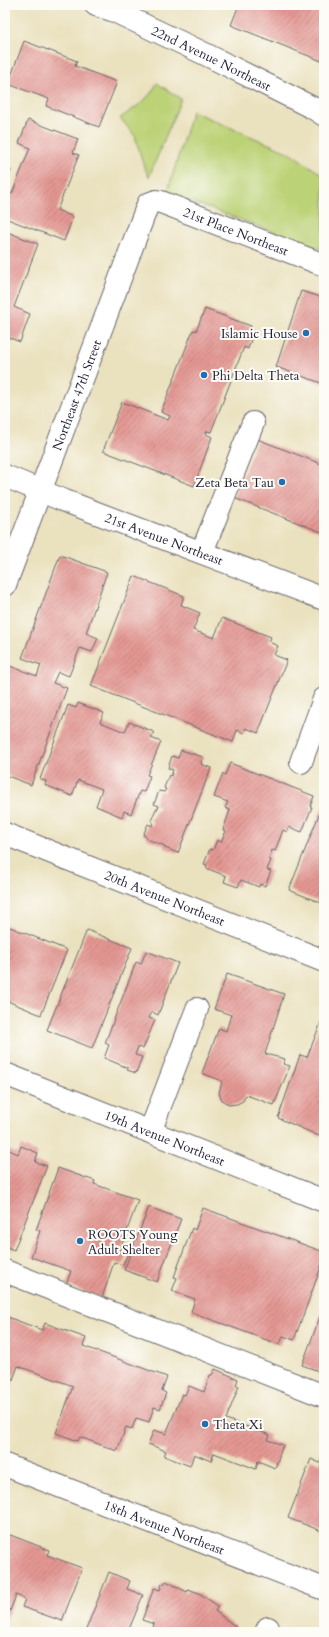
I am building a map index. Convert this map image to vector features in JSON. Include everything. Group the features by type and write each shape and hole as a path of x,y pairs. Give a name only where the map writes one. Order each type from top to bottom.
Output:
{"street":[{"name":"22nd Avenue Northeast","path":"96,5 112,10 205,54 324,115"},
{"name":"21st Place Northeast","path":"148,204 152,201 160,202 324,265"},
{"name":"Northeast 47th Street","path":"5,585 148,204"},
{"path":"202,552 253,423"},
{"name":"21st Avenue Northeast","path":"5,476 69,503 324,599"},
{"path":"301,762 324,699"},
{"name":"20th Avenue Northeast","path":"5,834 324,961"},
{"path":"150,1132 197,1009"},
{"name":"19th Avenue Northeast","path":"5,1074 324,1202"},
{"path":"5,1271 324,1396"},
{"name":"18th Avenue Northeast","path":"5,1465 324,1589"}],"green space":[{"path":"157,83 181,99 149,177 143,164 135,136 120,118 146,99"},
{"path":"192,111 292,154 324,176 324,250 167,193"}],"building":[{"path":"239,5 324,5 324,62 231,25"},
{"path":"24,41 77,61 75,66 117,82 99,127 46,106 49,99 8,84"},
{"path":"28,120 78,139 73,153 79,155 57,210 73,217 64,241 5,218 5,191 12,194 30,148 19,143"},
{"path":"5,168 11,170 5,186"},
{"path":"5,231 38,244 14,307 30,314 20,342 5,336"},
{"name":"Islamic House","path":"301,291 324,298 324,384 276,367"},
{"name":"Phi Delta Theta","path":"205,309 251,326 250,329 253,334 248,349 244,347 211,432 207,431 206,434 212,437 194,486 103,451 122,402 168,420 170,416 161,412 193,330 196,331"},
{"name":"Zeta Beta Tau","path":"257,439 324,465 324,533 234,498"},
{"path":"60,555 107,572 86,633 98,638 92,652 80,648 69,676 58,672 53,683 67,688 31,785 5,775 5,679 10,666 37,676 41,665 22,658"},
{"path":"134,576 184,596 181,605 200,613 193,630 214,638 222,618 271,637 269,642 278,646 274,655 287,660 258,733 246,728 244,733 237,730 233,742 91,686"},
{"path":"78,703 104,713 100,722 125,732 129,722 154,732 151,738 161,742 147,775 150,776 144,792 140,791 131,814 124,811 122,817 96,806 102,789 78,780 72,796 45,785 46,781 40,779 68,705 76,708"},
{"path":"181,750 203,757 201,764 211,768 178,853 147,839 147,837 143,835 148,824 152,826 153,822 151,821 156,809 158,809 159,806 154,804 159,791 164,792 169,775 171,776 173,770 168,768 172,756 178,758"},
{"path":"230,763 314,796 310,807 312,807 302,832 289,827 287,832 283,830 275,851 272,850 269,859 271,860 267,870 271,871 265,886 260,884 259,887 241,880 238,887 224,882 226,876 206,868 207,865 204,864 210,849 213,850 217,840 221,842 226,831 223,830 230,810 225,808 228,802 214,797 223,773 225,775"},
{"path":"322,807 324,808 324,904 289,890"},
{"path":"5,925 67,950 41,1015 5,1000"},
{"path":"87,930 132,948 92,1048 47,1030"},
{"path":"146,951 178,963 158,1015 152,1012 149,1018 155,1020 143,1049 138,1047 135,1055 142,1057 136,1073 104,1058 109,1045 105,1043 136,962 141,964"},
{"path":"227,974 284,994 265,1054 285,1059 283,1064 290,1066 274,1105 246,1095 243,1101 237,1104 229,1105 222,1100 219,1093 222,1081 202,1073 219,1028 226,1031 231,1015 214,1009"},
{"path":"324,1015 324,1131 322,1130 319,1136 278,1118 300,1055 307,1057"},
{"path":"21,1146 38,1153 35,1162 47,1166 14,1250 5,1246 5,1148 18,1154"},
{"name":"ROOTS Young Adult Shelter","path":"58,1168 95,1181 94,1184 138,1200 120,1250 128,1253 123,1265 114,1262 102,1298 66,1285 71,1271 31,1257 40,1231 36,1230"},
{"path":"149,1207 181,1219 157,1282 124,1270"},
{"path":"203,1208 324,1252 324,1259 294,1340 283,1336 280,1345 191,1312 195,1299 172,1291 177,1278 174,1277 192,1228 195,1230"},
{"path":"324,1306 324,1373 302,1365"},
{"path":"5,1316 42,1330 45,1323 86,1338 83,1346 167,1377 162,1391 166,1393 160,1409 154,1407 149,1422 136,1418 132,1429 126,1427 117,1451 80,1437 78,1441 56,1433 73,1386 18,1366 5,1401"},
{"name":"Theta Xi","path":"215,1369 238,1379 236,1385 239,1386 226,1419 270,1435 268,1440 283,1445 275,1468 258,1461 256,1469 214,1453 211,1461 194,1454 190,1466 164,1456 166,1451 148,1444 154,1430 166,1434 182,1394 185,1395 189,1386 204,1392 210,1375 212,1375"},
{"path":"323,1454 324,1532 288,1518 311,1459 320,1463"},
{"path":"5,1533 49,1550 47,1555 82,1568 62,1621 22,1607 25,1599 16,1595 5,1624"},
{"path":"109,1572 130,1581 127,1589 143,1595 128,1632 85,1632"},
{"path":"166,1581 187,1592 188,1589 199,1593 218,1606 215,1611 236,1627 232,1632 152,1632 154,1624 142,1620 154,1588 160,1590 162,1583 164,1584"}],"place":[{"name":"Islamic House","path":"306,333"},
{"name":"Phi Delta Theta","path":"204,375"},
{"name":"Zeta Beta Tau","path":"282,482"},
{"name":"ROOTS Young Adult Shelter","path":"80,1241"},
{"name":"Theta Xi","path":"205,1424"}]}
